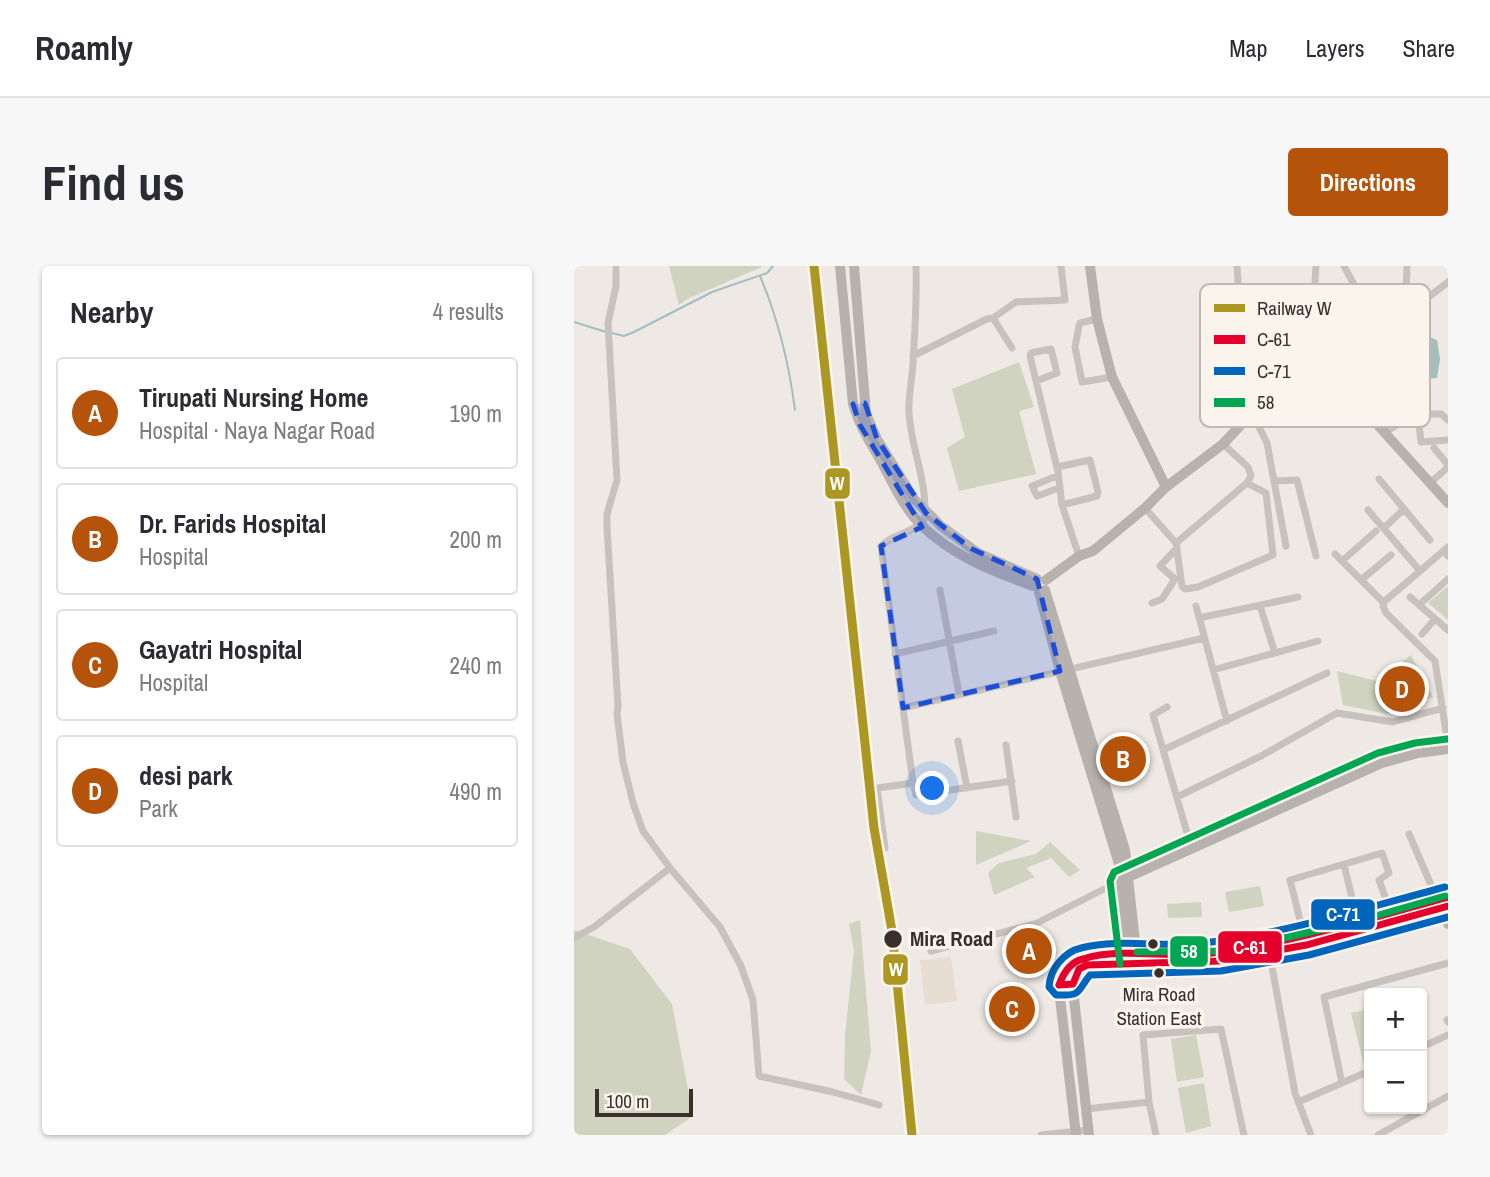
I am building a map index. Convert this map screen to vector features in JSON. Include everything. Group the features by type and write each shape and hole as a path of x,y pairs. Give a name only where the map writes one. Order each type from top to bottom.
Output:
{"main road":[{"path":"840,266 859,403 877,439 914,499 926,513 970,548 1040,586 1125,850 1125,879 1134,957"},
{"path":"854,266 860,425 894,484 922,525 973,562 1040,586"},
{"path":"1090,266 1097,319 1112,377 1166,487"},
{"path":"1040,586 1079,556 1093,551 1166,487 1223,444 1239,427"},
{"path":"1380,427 1448,503"},
{"path":"1125,879 1382,763 1448,747"},
{"path":"1076,1133 1059,985 1062,976 1074,962 1084,958 1134,957 1219,961 1391,913 1444,903"},
{"path":"1444,903 1448,924"},
{"path":"1268,947 1317,942 1444,903"},
{"path":"1089,1133 1073,984 1079,970 1087,965 1134,957"}],"street":[{"path":"616,266 616,286 608,317 608,338 617,480 616,491 607,514 607,527 617,714 623,762 633,803 643,831 720,927 741,966 753,1000 759,1076 879,1105"},
{"path":"916,266 917,298 908,398 926,513 922,525 884,542 881,546 913,783 916,795 1012,781"},
{"path":"913,356 987,318 993,318 1016,302 1065,300 1061,266"},
{"path":"1237,266 1238,284"},
{"path":"1315,282 1316,266"},
{"path":"1345,266 1355,284"},
{"path":"1406,284 1407,266"},
{"path":"1430,296 1448,282"},
{"path":"993,318 1012,348"},
{"path":"1097,319 1080,323 1079,326 1075,348 1082,382 1112,377"},
{"path":"1036,381 1057,373 1051,349 1031,353 1036,381 1057,467 1062,505 1079,556"},
{"path":"1430,414 1441,414 1448,421"},
{"path":"1259,427 1267,443 1286,546"},
{"path":"1385,433 1394,427"},
{"path":"1418,427 1417,442 1448,440"},
{"path":"1152,603 1162,599 1175,579 1160,566 1177,545 1247,483 1251,476 1248,467 1223,444"},
{"path":"1430,483 1448,466 1434,448"},
{"path":"1057,467 1090,460 1098,492 1097,496 1062,505"},
{"path":"1057,476 1032,486 1037,496 1059,488"},
{"path":"1379,479 1430,541"},
{"path":"1274,481 1297,480 1316,556"},
{"path":"1145,508 1177,545 1182,586 1185,589 1198,587 1273,555 1266,492 1247,483"},
{"path":"1342,561 1404,509"},
{"path":"1368,510 1380,530 1420,571"},
{"path":"1448,553 1420,571 1384,603 1383,610 1435,661 1448,747"},
{"path":"1335,554 1384,603"},
{"path":"1361,580 1391,555"},
{"path":"1419,605 1448,579"},
{"path":"940,590 959,694"},
{"path":"1199,618 1298,597"},
{"path":"1410,597 1448,630"},
{"path":"1196,606 1227,721"},
{"path":"1260,606 1275,653"},
{"path":"1422,634 1435,619"},
{"path":"895,654 994,631"},
{"path":"902,708 1204,638"},
{"path":"1213,670 1318,641"},
{"path":"1438,675 1448,672"},
{"path":"1163,750 1327,673"},
{"path":"1167,706 1153,715 1192,850"},
{"path":"1177,797 1261,756 1337,713 1393,722 1443,708"},
{"path":"958,741 967,788"},
{"path":"1006,745 1016,817"},
{"path":"885,848 877,788 913,783"},
{"path":"1409,834 1444,903"},
{"path":"1304,936 1290,880 1382,853 1389,873 1379,880 1391,913"},
{"path":"1344,865 1358,922"},
{"path":"574,938 594,927 670,868"},
{"path":"931,951 1035,924 1125,879"},
{"path":"1268,947 1292,1081 1311,1135"},
{"path":"1342,1083 1324,996 1448,964"},
{"path":"1374,983 1376,988"},
{"path":"1156,1135 1149,1102 1143,1035 1191,1034 1221,1029 1244,1135"},
{"path":"1427,1045 1448,1035"},
{"path":"1298,1102 1364,1073"},
{"path":"1378,1135 1448,1096"},
{"path":"1086,1109 1149,1102"},
{"path":"1041,1135 1089,1133"}],"highlighted area":[{"path":"865,403 877,439 926,513 970,548 1037,579 1060,671 903,708 881,546 922,527 860,425 853,404"}],"green space":[{"path":"669,266 764,266 687,299 679,305"},
{"path":"1019,362 1034,407 1019,411 1036,474 959,491 947,448 965,437 952,389"},
{"path":"1448,586 1448,620 1428,603"},
{"path":"1411,655 1433,697 1388,714 1343,705 1337,671 1377,681"},
{"path":"976,831 1031,841 976,865"},
{"path":"1050,842 1080,870 1069,877 1051,858 1026,868 1035,877 994,895 988,873 999,863 1036,854"},
{"path":"1260,886 1264,906 1229,912 1225,892"},
{"path":"1201,902 1202,917 1168,918 1167,904"},
{"path":"860,920 871,1051 861,1095 844,1079 845,1035 854,950 849,924"},
{"path":"574,930 630,949 672,1004 693,1116 665,1135 574,1135"},
{"path":"1364,1010 1364,1066 1351,1013"},
{"path":"1196,1035 1204,1077 1177,1082 1171,1039"},
{"path":"1204,1083 1211,1126 1186,1133 1178,1088"}],"shaded area":[{"path":"951,957 957,1001 925,1005 920,960"}],"water":[{"path":"1430,337 1437,340 1440,359 1437,378 1430,379"}],"waterway":[{"path":"612,333 624,336 634,332 712,292 767,273 773,266"},
{"path":"760,276 782,342 795,410"},
{"path":"574,322 606,332"}],"rail line":[{"name":"W","path":"814,266 874,828 892,931 912,1135"}],"transit line":[{"name":"58","path":"1120,964 1110,881 1114,872 1378,753 1415,743 1447,739"},
{"name":"C-71","path":"1445,887 1326,919 1235,939 1189,944 1111,944 1081,948 1069,953 1059,962 1049,987 1056,995 1071,995 1078,992 1090,975 1221,971 1309,955 1448,917"},
{"name":"58","path":"1137,952 1218,951 1358,921 1445,896"},
{"name":"C-61","path":"1448,897 1327,930 1236,950 1190,955 1128,953 1083,959 1071,966 1059,985 1073,984 1079,969 1087,965 1219,961 1306,945 1448,906"}],"place":[{"name":"desi park","path":"1402,689"},
{"name":"Dr. Farids Hospital","path":"1123,759"},
{"name":"Mira Road","path":"893,939"},
{"name":"Tirupati Nursing Home","path":"1029,951"},
{"name":"Mira Road Station East","path":"1159,973"},
{"name":"Gayatri Hospital","path":"1012,1009"}]}
